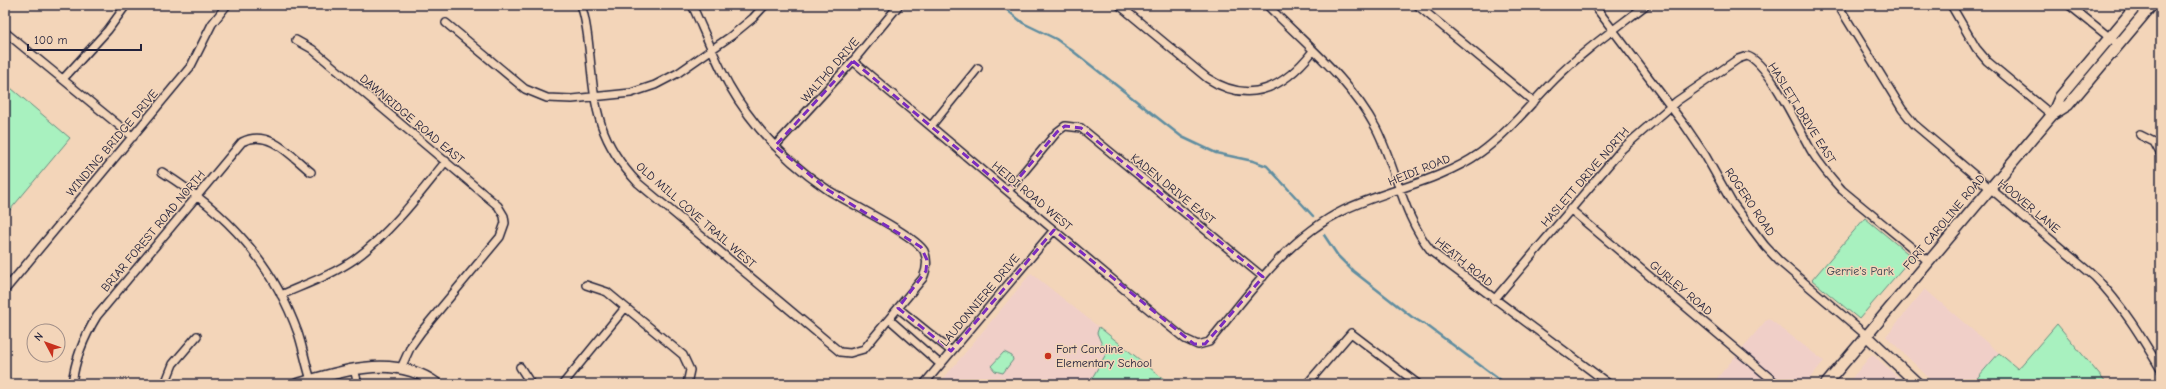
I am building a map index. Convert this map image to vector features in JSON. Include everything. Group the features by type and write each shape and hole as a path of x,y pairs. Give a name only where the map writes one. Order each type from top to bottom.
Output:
{"street":[{"name":"WINDING BRIDGE DRIVE","path":"5,290 191,66 212,24 227,5"},
{"name":"OLD MILL COVE TRAIL WEST","path":"581,5 586,21 594,97 598,120 610,147 623,167 638,183 840,352 850,353 864,349 889,319"},
{"path":"692,5 729,85 775,146 805,173 828,190 886,223 921,247 927,260 926,271 923,278 889,319 940,364"},
{"path":"446,23 525,89 538,95 554,98 594,97 631,93 655,86 678,73 747,24 765,5"},
{"name":"WALTHO DRIVE","path":"775,146 853,61 899,5"},
{"path":"1119,5 1207,78 1219,86 1236,91 1255,92 1277,85 1292,74 1313,51"},
{"name":"HEATH ROAD","path":"1266,5 1336,73 1369,116 1379,136 1414,227 1432,252 1494,300 1609,384"},
{"path":"1417,5 1534,102"},
{"name":"ROGERO ROAD","path":"1594,5 1614,30 1705,155 1732,201 1765,246 1779,261 1866,336 1918,384"},
{"name":"HEIDI ROAD","path":"1198,345 1209,342 1263,277 1300,238 1323,222 1351,207 1400,190 1459,166 1472,158 1509,129 1571,64 1646,5"},
{"name":"HOOVER LANE","path":"1838,5 1906,115 1956,161 2095,277 2113,296 2130,318 2161,370"},
{"path":"1951,5 1976,48 1987,61 2052,115"},
{"path":"2069,5 2119,44"},
{"name":"FORT CAROLINE ROAD","path":"1826,384 2052,115 2060,98 2137,5"},
{"name":"FORT CAROLINE ROAD","path":"2052,115 2068,105 2152,5"},
{"path":"63,79 108,30 124,8"},
{"path":"5,32 133,136"},
{"name":"DAWNRIDGE ROAD EAST","path":"296,40 312,49 446,161 498,206 504,216 505,223 500,238 421,332 411,346 401,368"},
{"name":"HASLETT DRIVE NORTH","path":"1494,300 1622,149 1670,106 1738,59 1747,56"},
{"name":"HASLETT DRIVE EAST","path":"1747,56 1756,62 1779,92 1812,151 1832,179 1842,190 1928,261"},
{"name":"HEIDI ROAD WEST","path":"853,61 1185,339 1198,345"},
{"path":"931,126 978,68"},
{"name":"KADEN DRIVE EAST","path":"1008,191 1057,132 1065,126 1081,128 1263,277"},
{"path":"2140,135 2154,142 2161,155"},
{"name":"BRIAR FOREST ROAD NORTH","path":"72,384 76,358 83,341 97,316 242,142 247,139 258,137 270,140 311,172"},
{"path":"281,295 336,270 371,245 400,218 446,161"},
{"path":"162,172 197,195 226,220 250,246 281,295 298,333 311,380"},
{"name":"GURLEY ROAD","path":"1570,209 1777,384"},
{"name":"LAUDONNIERE DRIVE","path":"924,384 1054,230"},
{"path":"586,285 607,292 683,355 690,370 687,384"},
{"path":"563,384 625,308"},
{"path":"898,308 951,351"},
{"path":"1310,381 1351,333 1418,384"},
{"path":"166,384 173,364 197,336"},
{"path":"297,384 369,366 401,368 437,384"},
{"path":"520,367 531,384"},
{"path":"354,369 358,384"}],"highlighted area":[{"path":"853,61 1008,191 1057,132 1065,126 1081,128 1263,277 1205,344 1194,344 1185,339 1054,230 951,351 898,308 926,271 927,260 921,247 828,190 775,146"}],"shaded area":[{"name":"Fort Caroline Elementary School","path":"1031,273 1170,384 939,384"},
{"path":"1925,289 1999,353 1972,384 1933,384 1926,375 1886,336"},
{"path":"1768,318 1824,361 1805,384 1712,384"},
{"path":"1872,354 1899,378 1904,384 1847,384"}],"green space":[{"path":"5,83 70,138 5,216"},
{"name":"Gerrie's Park","path":"1865,218 1912,257 1859,319 1812,280"},
{"path":"2057,324 2107,384 1972,384 1999,353 2018,369"},
{"path":"1099,327 1170,384 1093,384 1092,378 1106,354 1097,333"},
{"path":"1004,352 1012,356 1013,360 1003,373 995,371 991,366"}],"waterway":[{"path":"1001,5 1023,23 1056,39 1074,52 1182,137 1216,153 1253,161 1267,166 1313,216"},
{"path":"1324,235 1338,256 1353,271 1412,317 1429,327 1505,384"}],"place":[{"name":"Fort Caroline Elementary School","path":"1048,356"}]}
